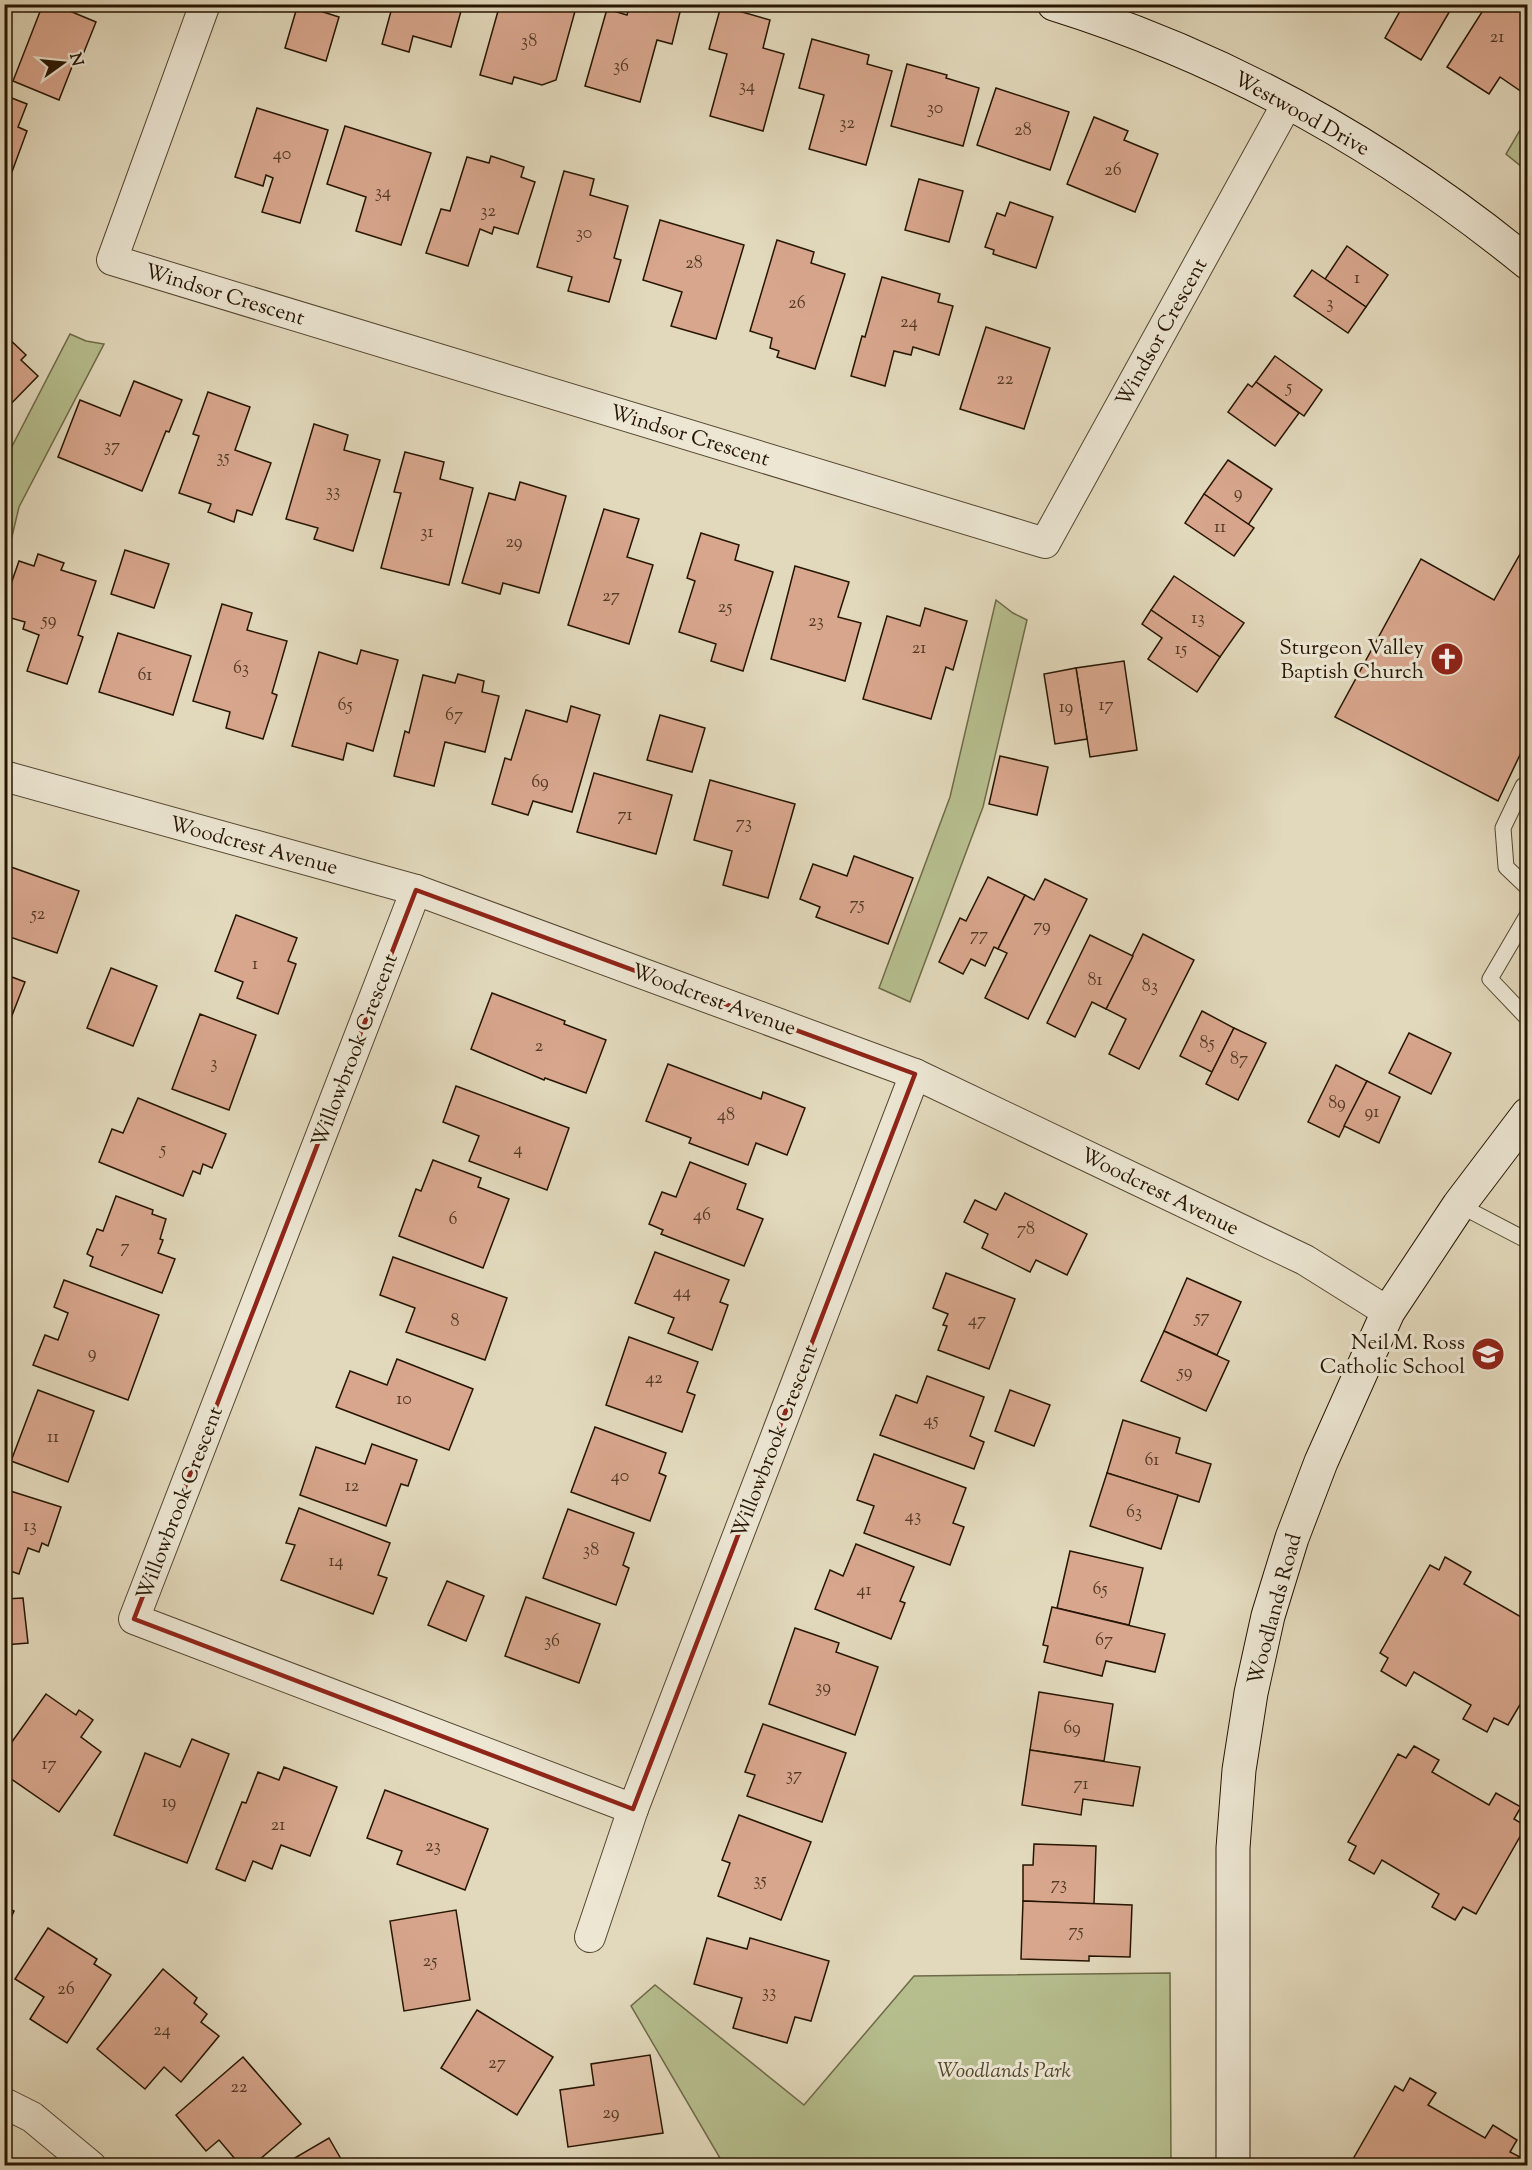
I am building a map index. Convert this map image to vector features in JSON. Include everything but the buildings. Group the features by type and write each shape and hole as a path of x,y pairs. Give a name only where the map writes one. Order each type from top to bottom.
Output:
{"street":[{"name":"Windsor Crescent","path":"205,4 112,260 1045,543 1288,102"},
{"name":"Westwood Drive","path":"1054,4 1113,23 1173,47 1288,102 1357,141 1424,184 1488,230 1527,263"},
{"name":"Woodcrest Avenue","path":"4,776 416,890 915,1074 1305,1260 1388,1312"},
{"name":"Willowbrook Crescent","path":"416,890 134,1619 633,1809"},
{"name":"Willowbrook Crescent","path":"590,1937 633,1809 915,1074"},
{"name":"Woodlands Road","path":"1233,2166 1233,1848 1239,1770 1251,1693 1268,1616 1292,1538 1321,1462 1388,1312 1459,1205 1527,1114"},
{"path":"4,2103 32,2117 91,2166"}],"lane":[{"path":"1527,782 1503,828 1506,867 1527,888"},
{"path":"1527,914 1490,979 1527,1019"},
{"path":"1459,1205 1527,1241"}],"highlighted area":[{"path":"416,890 915,1074 633,1809 134,1619"}],"green space":[{"path":"1527,118 1528,171 1506,154"},
{"path":"70,334 86,341 104,344 19,507 5,566 5,460"},
{"path":"996,600 1027,620 983,807 910,1002 879,988 950,797"},
{"name":"Woodlands Park","path":"1170,1973 1171,2165 724,2165 631,2006 655,1985 804,2105 914,1976"}],"place":[{"name":"Sturgeon Valley Baptish Church","path":"1447,659"},
{"name":"Neil M. Ross Catholic School","path":"1488,1354"}]}
